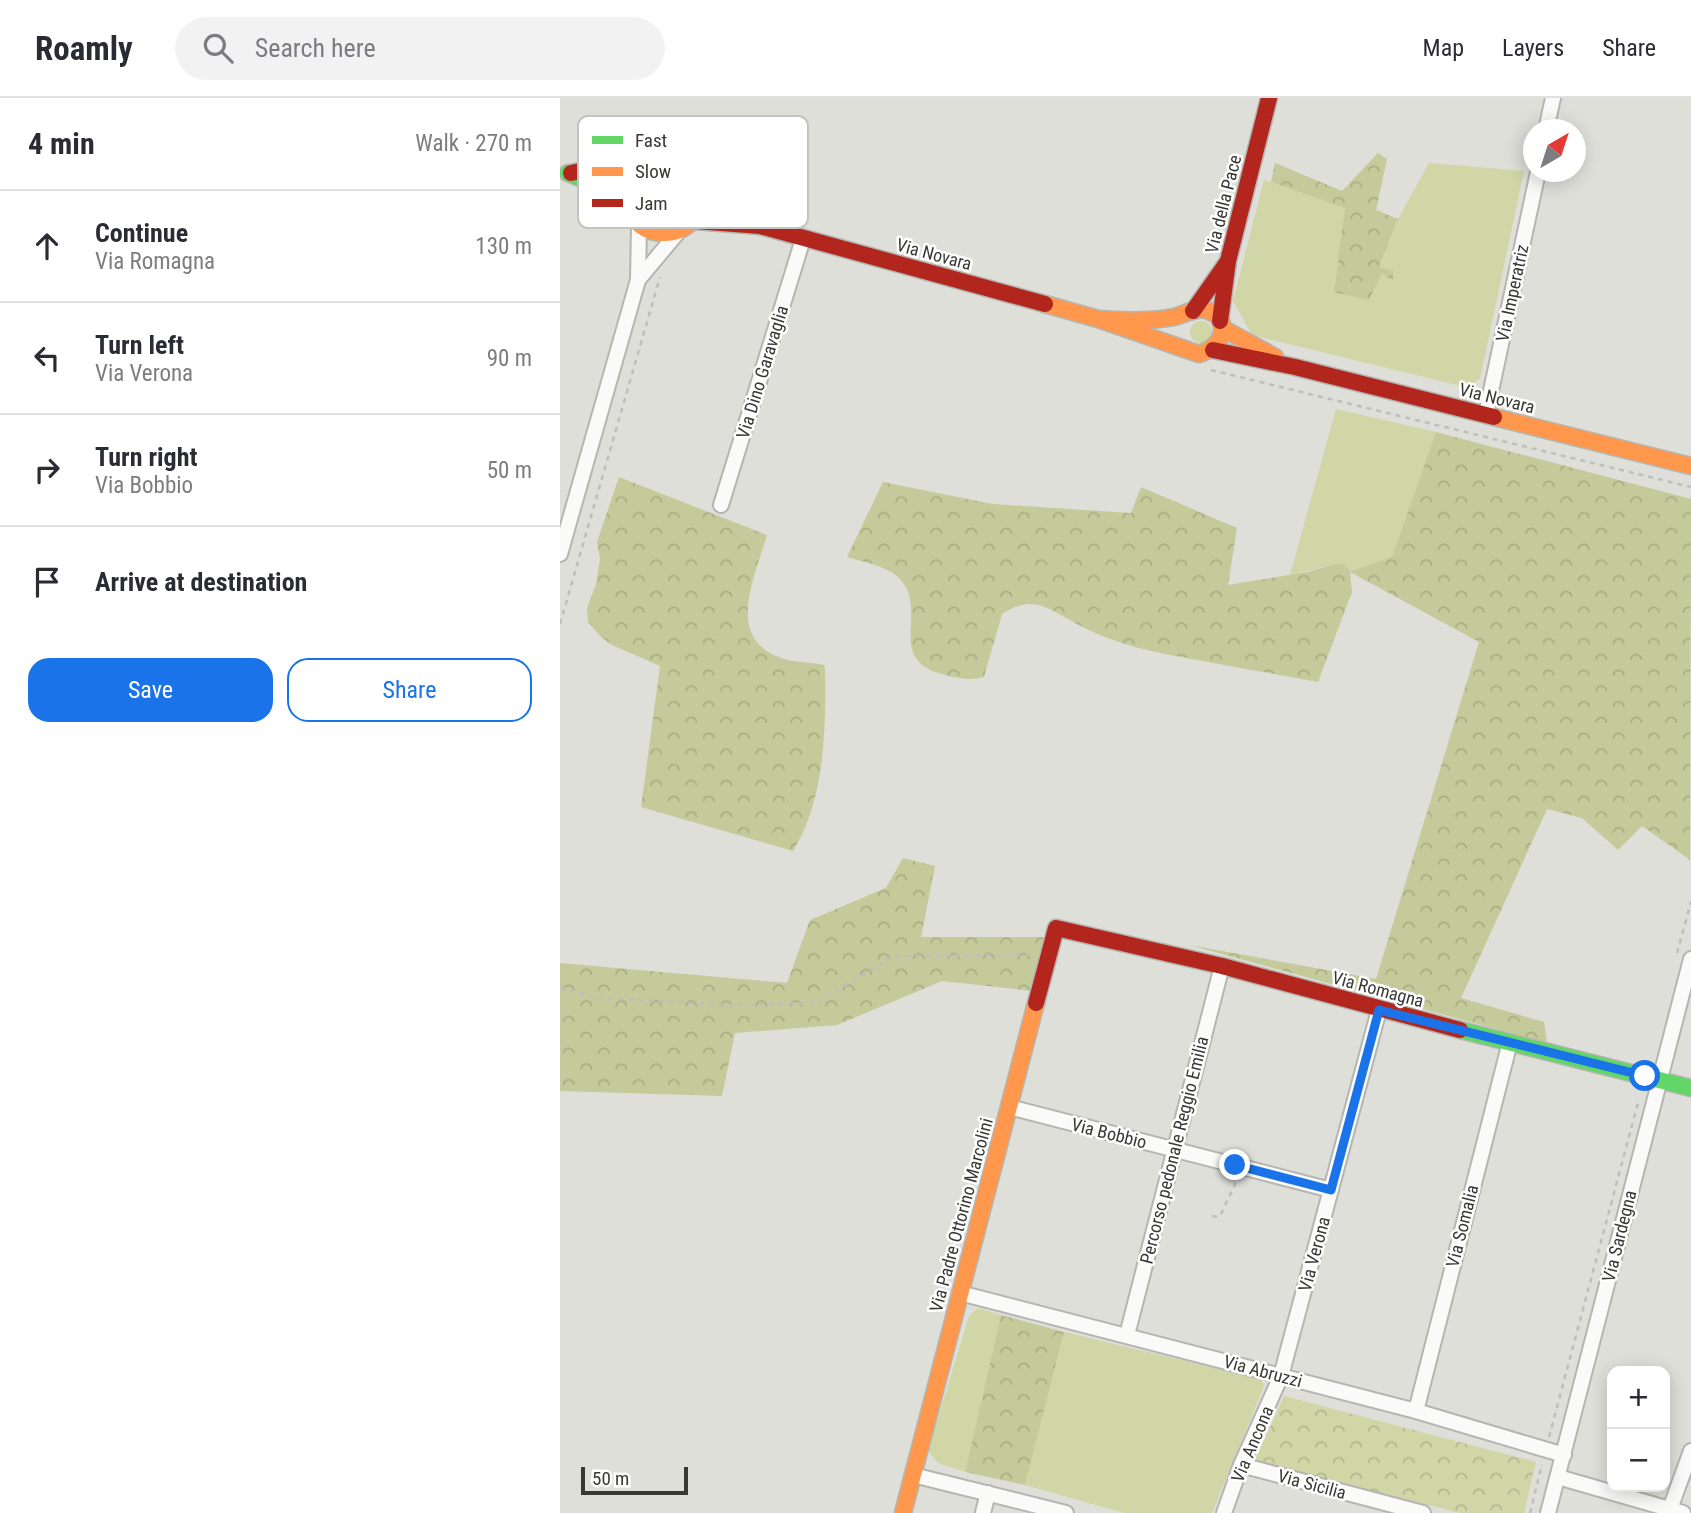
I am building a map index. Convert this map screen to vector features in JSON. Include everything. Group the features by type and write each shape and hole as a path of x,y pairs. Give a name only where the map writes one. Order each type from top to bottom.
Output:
{"street":[{"name":"Via della Pace","path":"1221,324 1228,261 1269,98"},
{"path":"1548,119 1553,98"},
{"name":"Via Imperatriz","path":"1486,414 1536,182"},
{"path":"560,554 638,280 639,228"},
{"path":"643,228 665,234 679,231"},
{"path":"638,280 683,228"},
{"name":"Via Novara","path":"767,228 1098,319 1199,354 1213,350 1295,367 1691,466"},
{"name":"Via Dino Garavaglia","path":"721,505 803,239"},
{"path":"1185,348 1178,335 1181,320 1228,261"},
{"name":"Via Novara","path":"1098,319 1147,322 1189,312 1208,311 1221,324 1295,367"},
{"path":"1213,350 1221,340 1221,324"},
{"name":"Via Padre Ottorino Marcolini","path":"903,1513 1056,928"},
{"name":"Via Romagna","path":"1056,928 1222,966 1379,1010 1691,1088"},
{"name":"Via Sardegna","path":"1548,1513 1564,1455 1652,1077 1691,959"},
{"name":"Percorso pedonale Reggio Emilia","path":"1127,1335 1222,966"},
{"name":"Via Verona","path":"1281,1376 1379,1010"},
{"name":"Via Somalia","path":"1416,1411 1510,1042"},
{"name":"Via Bobbio","path":"1009,1107 1331,1190"},
{"name":"Via Abruzzi","path":"960,1293 1416,1411 1564,1455"},
{"name":"Via Ancona","path":"1224,1513 1241,1465 1281,1376"},
{"path":"1558,1476 1676,1511 1691,1451"},
{"name":"Via Sicilia","path":"1241,1465 1423,1513"},
{"path":"914,1475 1066,1513"},
{"path":"983,1513 988,1493"}],"path":[{"path":"560,624 662,273"},
{"path":"560,988 599,998 726,1006 816,1003 894,956 1031,955 1049,959"},
{"path":"1530,1513 1545,1451 1652,1077"},
{"path":"1212,1216 1219,1217 1229,1200 1237,1178 1232,1176 1235,1165"}],"green space":[{"path":"1378,153 1387,159 1376,210 1398,219 1379,267 1393,271 1393,281 1382,273 1369,300 1334,292 1345,208 1271,182 1275,163 1342,191"},
{"path":"1429,163 1523,171 1480,379 1465,387 1252,335 1233,301 1264,180 1346,208 1334,291 1382,273 1392,280 1379,268 1398,219"},
{"path":"1201,321 1209,324 1212,332 1209,340 1201,343 1193,340 1190,332 1193,324"},
{"path":"1336,409 1436,432 1392,557 1349,571 1345,565 1339,563 1290,575"},
{"path":"1436,432 1691,499 1690,860 1642,826 1618,850 1582,818 1547,809 1461,998 1544,1022 1547,1043 1189,945 1376,979 1479,642 1350,572 1352,592 1318,682 1140,648 1108,638 1048,608 1031,604 1002,614 984,677 963,679 925,667 916,658 912,647 911,606 901,580 883,568 847,557 883,482 993,504 1131,513 1141,487 1237,528 1228,585 1307,572 1339,563 1350,571 1392,557"},
{"path":"619,477 767,535 748,605 748,621 753,636 764,649 781,658 824,665 825,669 824,740 817,787 804,831 793,851 641,807 660,666 612,645 601,637 588,622 587,608 596,584 600,559 597,542"},
{"path":"903,858 935,866 921,937 1046,937 1033,991 942,981 837,1025 735,1033 722,1096 560,1091 560,963 787,983 810,920 886,888"},
{"path":"978,1308 1001,1315 965,1472 938,1463 928,1451 969,1316"},
{"path":"1001,1315 1064,1332 1025,1485 965,1472"},
{"path":"1064,1332 1261,1379 1264,1386 1212,1513 1124,1513 1025,1485"},
{"path":"1284,1396 1536,1462 1524,1513 1460,1513 1255,1460"}],"traffic: fast":[{"path":"568,173 578,177"},
{"path":"1460,1030 1691,1088"}],"traffic: slow":[{"path":"644,228 656,233 672,233 684,228"},
{"path":"1045,304 1199,354 1214,346 1222,333 1220,319 1202,309 1155,320 1098,319"},
{"path":"1222,328 1275,357"},
{"path":"1494,417 1691,466"},
{"path":"903,1513 1036,1003"}],"traffic: jam":[{"path":"1220,321 1228,261 1269,98"},
{"path":"571,173 578,171"},
{"path":"767,228 1045,304"},
{"path":"1193,311 1226,264"},
{"path":"1213,350 1295,367 1494,417"},
{"path":"1036,1003 1056,928 1222,966 1460,1030"}],"route":[{"path":"1235,1165 1331,1190 1379,1010 1645,1076"}]}
